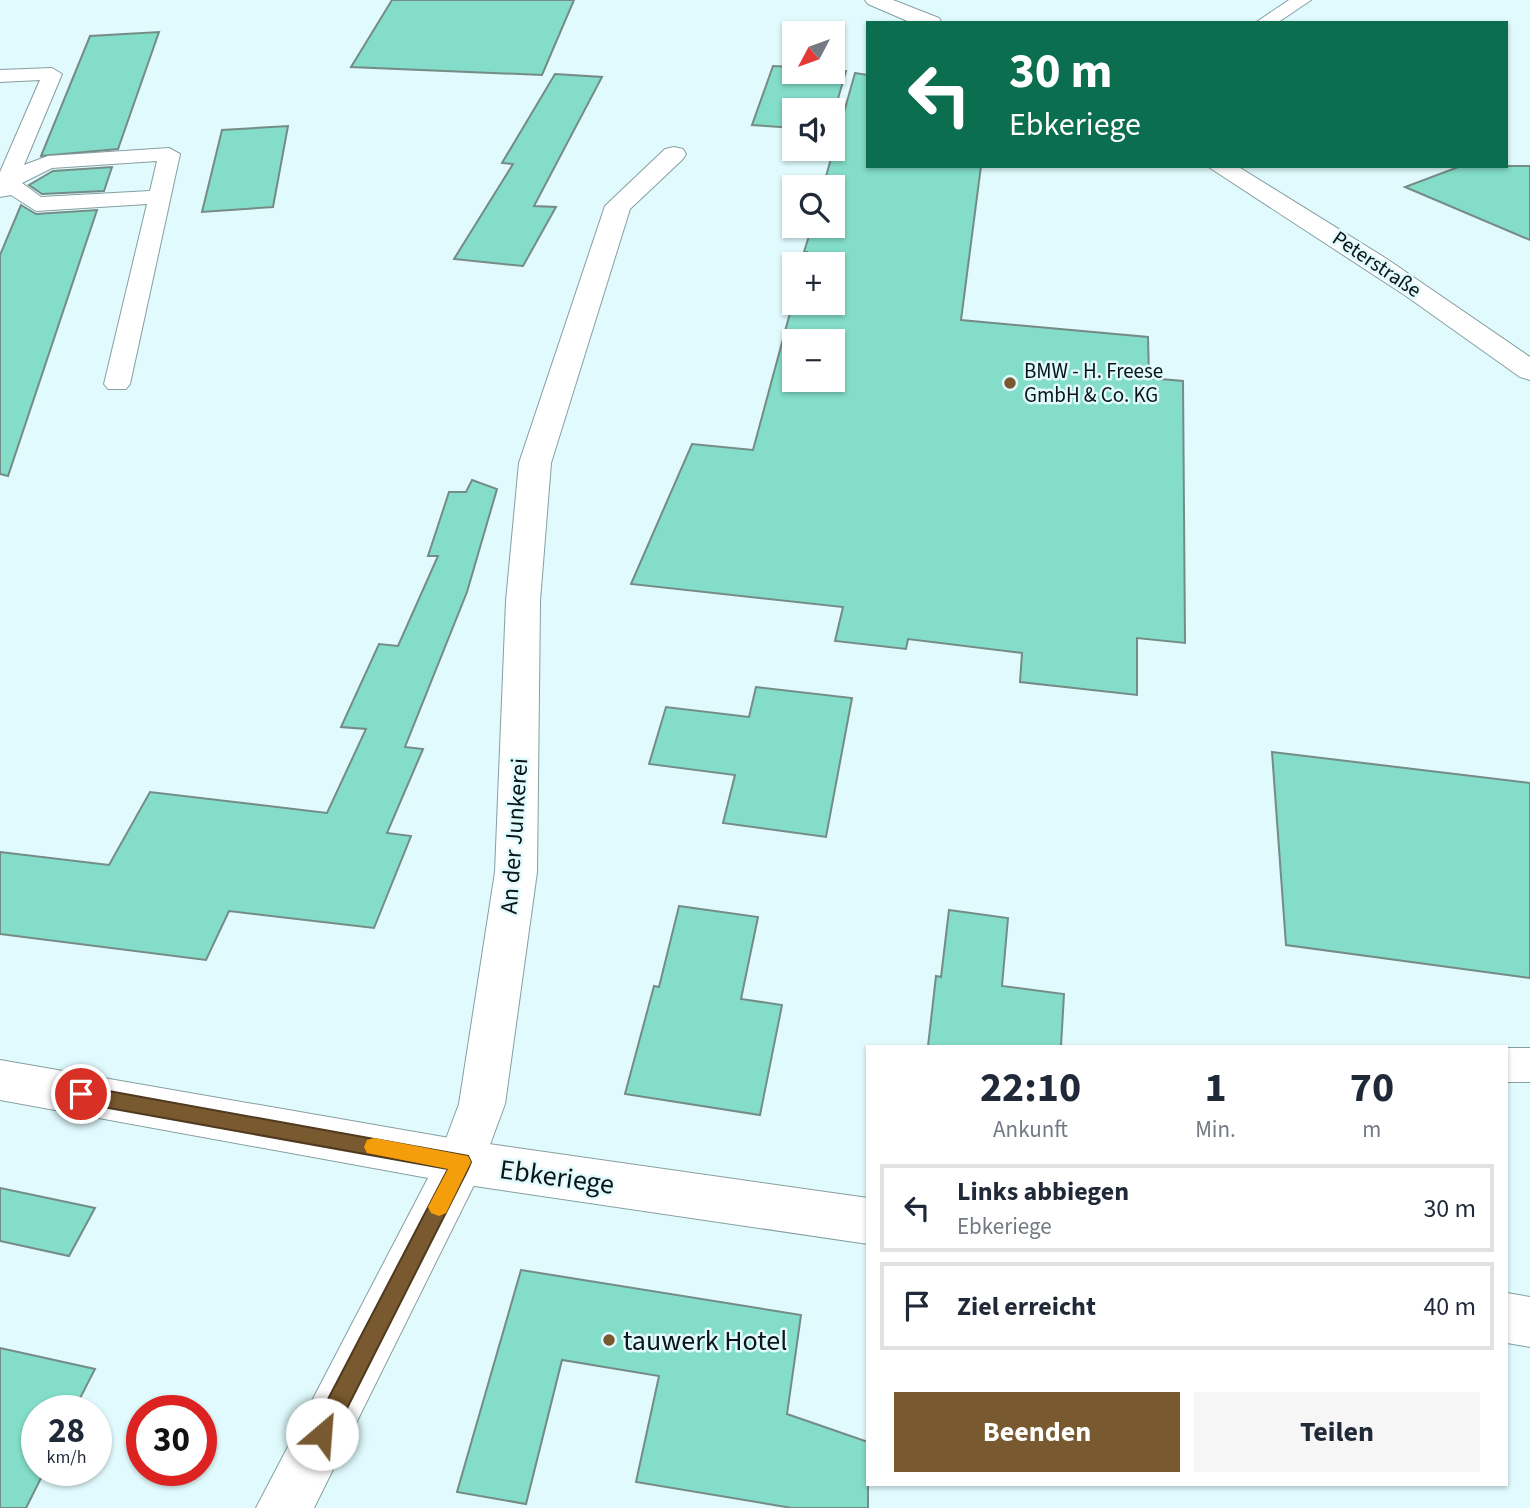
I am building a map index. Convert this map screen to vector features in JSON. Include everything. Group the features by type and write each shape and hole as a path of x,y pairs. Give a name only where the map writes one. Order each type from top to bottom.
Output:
{"street":[{"path":"875,0 927,21"},
{"name":"An der Junkerei","path":"284,1508 461,1162 482,1104 516,872 523,601 535,463 618,206 674,154"},
{"name":"Peterstraße","path":"1222,168 1317,224 1530,370"},
{"name":"Ebkeriege","path":"0,1080 461,1162 866,1221"},
{"path":"1508,1318 1530,1322"}],"lane":[{"path":"1267,21 1302,0"},
{"path":"0,76 52,74 2,188"},
{"path":"2,188 48,162 169,154 117,384"},
{"path":"2,188 36,204 160,197"},
{"path":"1508,1065 1530,1065"}],"building":[{"path":"392,0 574,0 542,75 351,67"},
{"path":"159,32 118,149 41,156 90,36"},
{"path":"773,66 782,66 782,84 842,84 838,98 782,98 782,127 752,125"},
{"path":"855,73 866,75 866,168 981,168 961,320 1148,337 1149,378 1183,381 1185,643 1137,638 1137,695 1020,682 1022,653 908,639 906,649 835,641 843,607 631,584 692,444 753,450 782,342 782,392 845,392 845,329 786,329 789,315 845,315 845,252 804,252 808,238 845,238 845,175 826,175 830,161 845,161 845,109"},
{"path":"555,74 602,77 534,206 556,207 523,266 454,259 513,164 502,163"},
{"path":"288,126 273,207 202,212 222,130"},
{"path":"1530,166 1530,240 1405,187 1456,168"},
{"path":"112,167 104,191 42,194 29,185 53,171"},
{"path":"21,205 36,214 97,210 8,476 0,474 0,255"},
{"path":"472,480 497,489 467,592 405,747 423,749 387,833 411,836 374,928 229,911 206,960 0,934 0,852 109,865 150,792 327,813 366,729 341,727 379,644 398,646 438,556 428,556 449,492 466,492"},
{"path":"756,687 852,698 826,837 723,823 735,775 649,764 666,707 749,717"},
{"path":"1272,752 1530,783 1530,978 1286,945"},
{"path":"679,906 758,917 741,999 782,1005 760,1115 625,1094 654,986 659,987"},
{"path":"949,910 1008,918 1002,986 1064,994 1061,1045 928,1045 936,976 941,977"},
{"path":"0,1188 95,1208 69,1256 0,1241"},
{"path":"521,1270 801,1315 787,1414 866,1441 868,1508 792,1508 636,1482 659,1376 562,1360 526,1504 457,1492"},
{"path":"0,1348 95,1369 82,1395 21,1395 21,1486 37,1486 26,1508 0,1508"}],"slow traffic":[{"path":"374,1147 461,1162 439,1207"}],"place":[{"name":"BMW - H. Freese GmbH & Co. KG","path":"1010,383"},
{"name":"tauwerk Hotel","path":"609,1340"}],"route":[{"path":"81,1094 461,1162 322,1434"}]}
